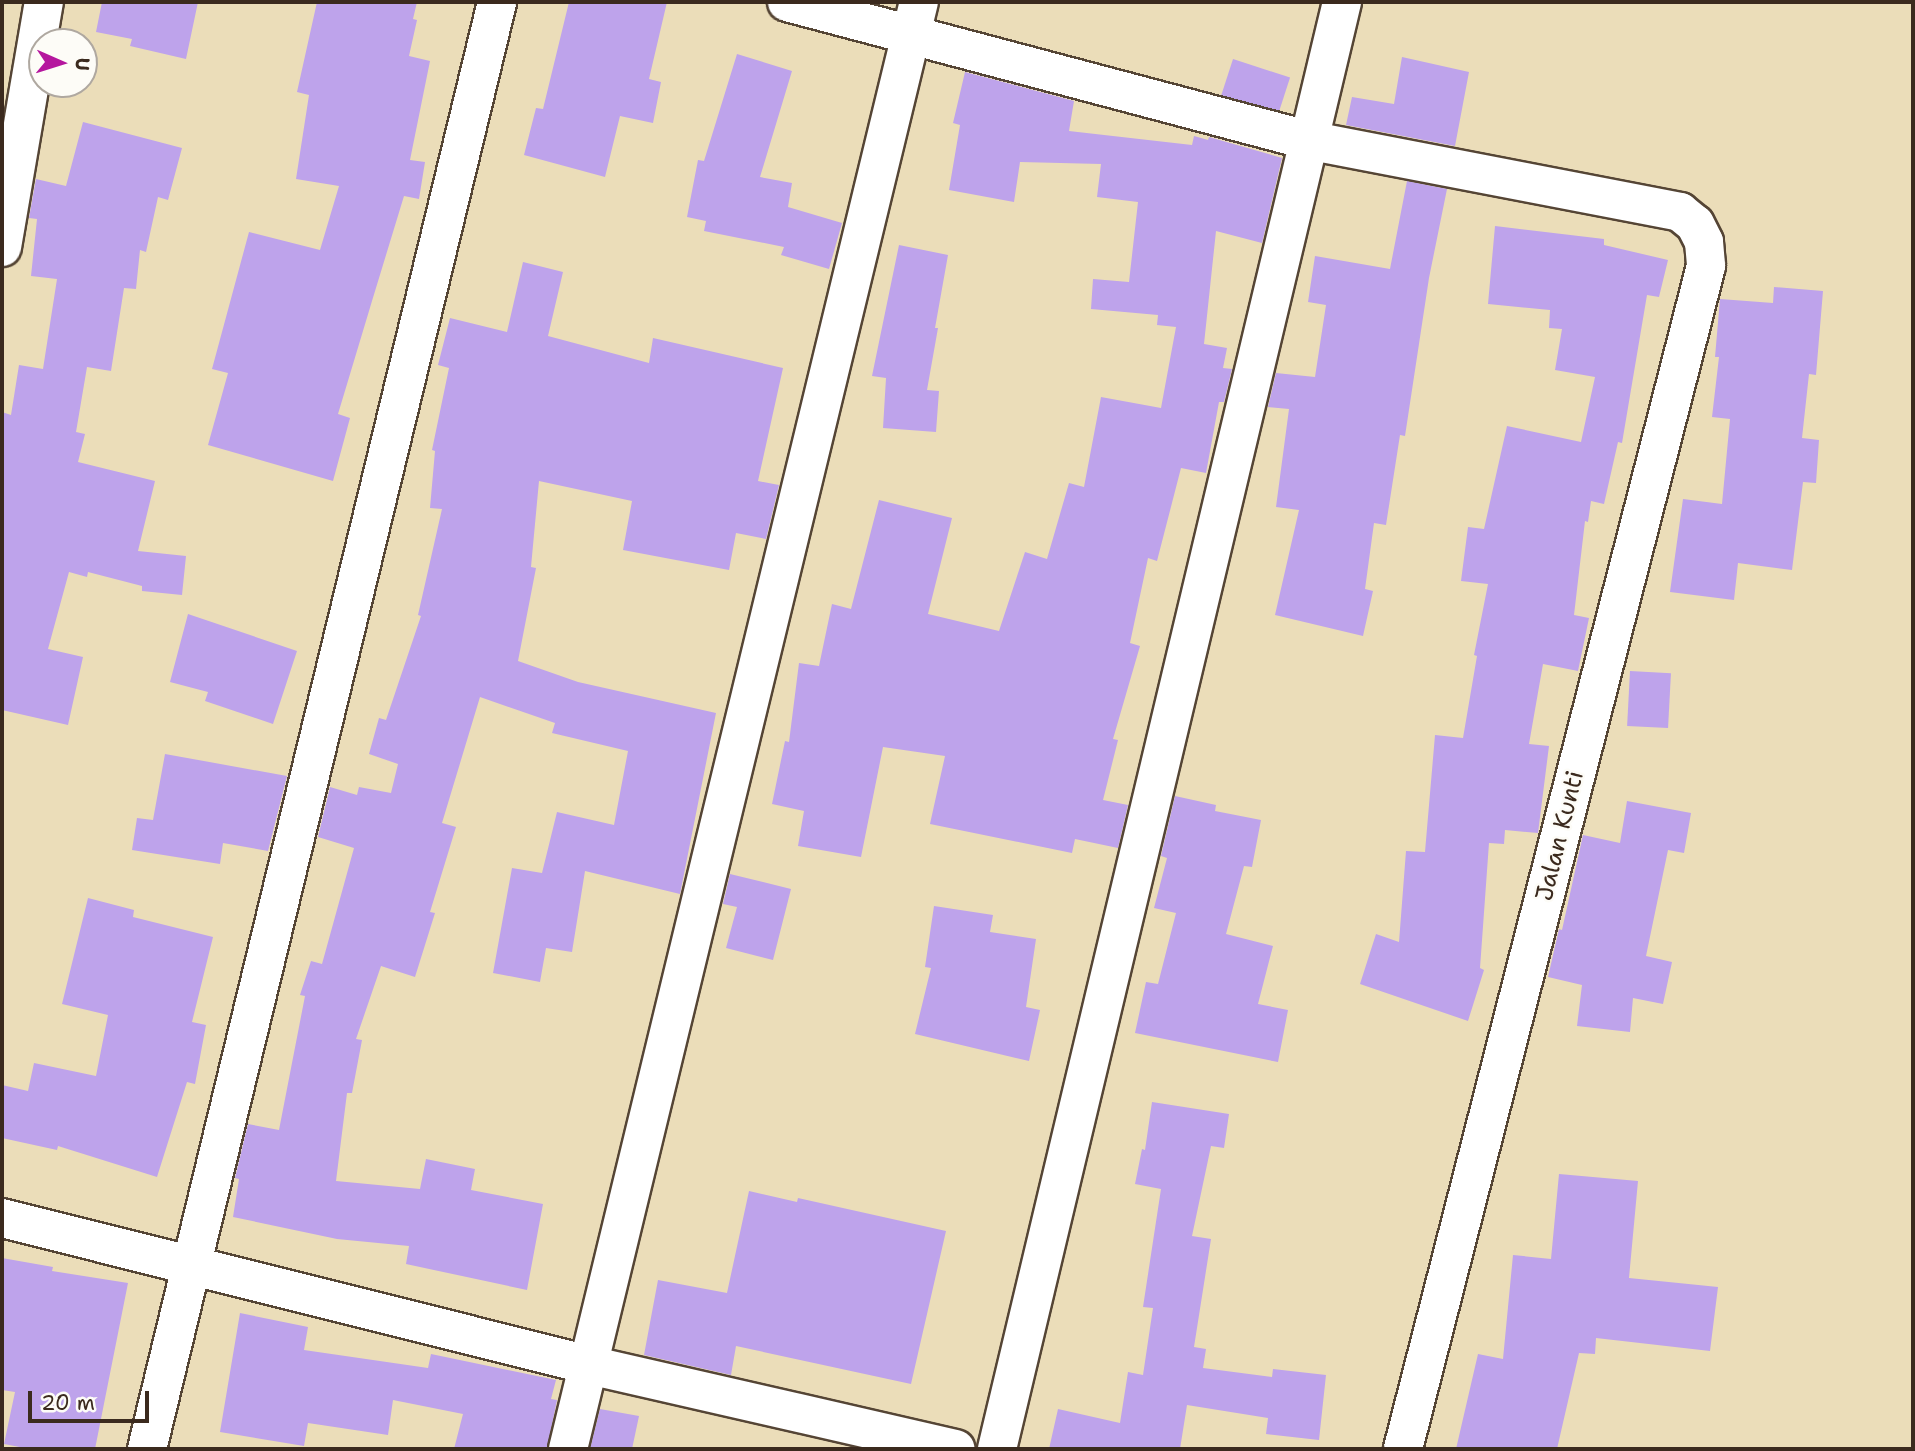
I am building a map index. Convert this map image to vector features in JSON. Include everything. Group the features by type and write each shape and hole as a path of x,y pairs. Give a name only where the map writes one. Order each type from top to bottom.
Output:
{"street":[{"path":"2,247 44,2"},
{"path":"147,1449 497,2"},
{"path":"787,2 915,19 1307,140"},
{"path":"997,1449 1342,2"},
{"path":"568,1449 915,19"},
{"name":"Jalan Kunti","path":"1307,140 1680,212 1695,224 1704,243 1706,267 1403,1449"},
{"path":"2,1218 589,1365 956,1449"}],"building":[{"path":"102,2 198,2 186,59 130,46 132,39 98,32"},
{"path":"317,2 417,2 413,19 417,20 409,56 430,61 410,160 425,162 419,199 404,196 338,414 350,418 333,481 208,445 228,373 212,369 249,232 320,250 339,186 296,179 309,95 297,92"},
{"path":"569,2 667,2 649,79 661,82 653,123 620,116 605,177 524,155 536,108 543,109"},
{"path":"737,54 792,71 760,177 792,183 788,207 842,223 829,269 781,255 784,247 704,231 706,221 687,217 698,160 704,161"},
{"path":"1402,57 1469,72 1455,146 1346,125 1352,97 1394,104"},
{"path":"1233,59 1290,78 1278,114 1221,95"},
{"path":"965,72 1074,101 1069,131 1192,145 1194,136 1208,140 1209,137 1282,158 1262,243 1216,231 1204,344 1227,348 1223,368 1232,369 1224,402 1219,402 1206,473 1181,468 1157,561 1148,558 1130,643 1140,646 1113,739 1118,740 1103,800 1128,805 1118,848 1075,839 1072,853 930,824 945,756 883,747 861,857 798,846 804,811 772,804 785,741 789,742 799,663 819,666 832,604 851,609 879,500 952,518 928,614 999,631 1025,552 1047,559 1069,483 1084,487 1101,397 1161,408 1176,327 1157,325 1158,315 1091,309 1093,279 1129,282 1138,202 1097,197 1101,164 1020,162 1014,202 949,190 960,125 953,123"},
{"path":"83,122 182,148 168,200 158,197 146,252 140,250 136,289 124,288 111,371 87,367 76,432 85,434 78,462 155,481 138,551 186,556 182,595 142,591 142,586 88,572 87,577 69,572 48,649 83,657 68,725 2,710 2,412 11,415 19,365 43,369 57,279 31,276 37,219 29,218 36,179 66,186"},
{"path":"1407,181 1447,189 1429,278 1405,436 1400,435 1386,525 1374,523 1365,589 1373,591 1363,636 1275,615 1299,510 1276,507 1289,409 1268,407 1276,373 1315,377 1326,305 1308,302 1315,256 1390,269"},
{"path":"1495,226 1604,239 1604,245 1668,260 1659,297 1647,295 1622,443 1618,442 1604,504 1591,501 1588,522 1585,521 1574,615 1589,618 1578,671 1543,664 1529,744 1549,746 1538,833 1505,830 1504,844 1489,843 1480,968 1484,970 1468,1021 1360,984 1376,934 1399,942 1406,851 1425,852 1435,735 1463,738 1477,656 1474,655 1488,584 1461,581 1468,527 1484,529 1507,426 1581,442 1595,377 1555,370 1562,329 1549,328 1550,310 1488,304"},
{"path":"899,245 948,255 927,390 939,391 936,432 883,428 886,378 872,376"},
{"path":"523,262 563,272 548,336 649,363 653,338 783,368 758,481 779,485 766,539 736,533 729,570 623,550 632,501 539,481 531,567 536,568 518,661 578,682 716,713 680,894 585,871 572,952 546,948 540,982 493,973 512,868 542,873 557,812 614,825 628,751 552,733 555,723 480,697 442,823 456,827 430,912 435,913 415,977 381,966 356,1039 362,1040 352,1093 347,1093 336,1181 420,1189 426,1159 475,1169 471,1190 543,1204 527,1290 406,1264 409,1246 337,1239 233,1217 239,1179 235,1178 248,1124 279,1130 305,996 300,995 311,961 322,964 354,848 318,837 330,787 357,795 359,787 391,793 398,764 369,754 379,718 386,720 421,616 418,615 442,509 430,508 435,451 432,450 449,368 438,365 450,318 507,332"},
{"path":"1774,287 1823,291 1816,375 1809,374 1802,438 1819,440 1816,483 1803,482 1792,570 1738,563 1734,600 1670,592 1683,499 1722,504 1730,419 1712,417 1719,357 1715,357 1720,299 1773,303"},
{"path":"188,614 297,651 273,724 205,701 208,692 170,682"},
{"path":"1630,671 1671,673 1668,728 1627,726"},
{"path":"165,754 287,776 268,851 223,843 220,864 132,850 137,818 153,820"},
{"path":"1175,796 1216,805 1215,811 1261,820 1252,867 1244,866 1226,934 1273,946 1258,1004 1288,1010 1278,1062 1135,1033 1146,982 1158,984 1176,913 1154,908 1167,858 1161,856"},
{"path":"1627,801 1691,813 1684,853 1668,850 1646,956 1672,962 1663,1004 1633,998 1630,1032 1577,1026 1582,985 1548,977 1559,929 1562,930 1583,835 1620,843"},
{"path":"730,874 791,889 773,960 726,948 737,907 723,904"},
{"path":"88,898 134,910 133,917 213,937 192,1022 206,1025 195,1084 187,1082 157,1177 58,1146 57,1150 2,1138 2,1085 28,1091 34,1063 96,1076 108,1015 62,1004"},
{"path":"934,906 993,915 990,932 1036,939 1026,1007 1040,1010 1029,1061 915,1034 931,968 925,967"},
{"path":"1152,1102 1229,1114 1224,1148 1211,1146 1192,1236 1211,1239 1194,1347 1206,1349 1203,1368 1272,1377 1273,1369 1326,1375 1319,1440 1266,1434 1268,1418 1187,1405 1180,1449 1049,1449 1058,1409 1120,1423 1128,1372 1143,1375 1153,1308 1143,1307 1161,1189 1135,1184 1142,1149 1145,1150"},
{"path":"1559,1174 1638,1181 1629,1278 1718,1287 1710,1351 1596,1338 1595,1354 1579,1353 1557,1449 1456,1449 1478,1354 1503,1359 1513,1255 1551,1259"},
{"path":"749,1191 797,1202 798,1198 946,1231 911,1384 736,1346 731,1375 644,1355 658,1280 727,1293"},
{"path":"2,1258 53,1267 52,1271 128,1283 95,1449 30,1449 4,1444 15,1392 2,1390"},
{"path":"240,1313 308,1327 304,1350 428,1368 431,1354 556,1380 551,1399 557,1400 547,1449 454,1449 463,1414 393,1400 388,1435 308,1423 304,1446 220,1432"},
{"path":"600,1409 639,1416 632,1449 590,1449"}]}
